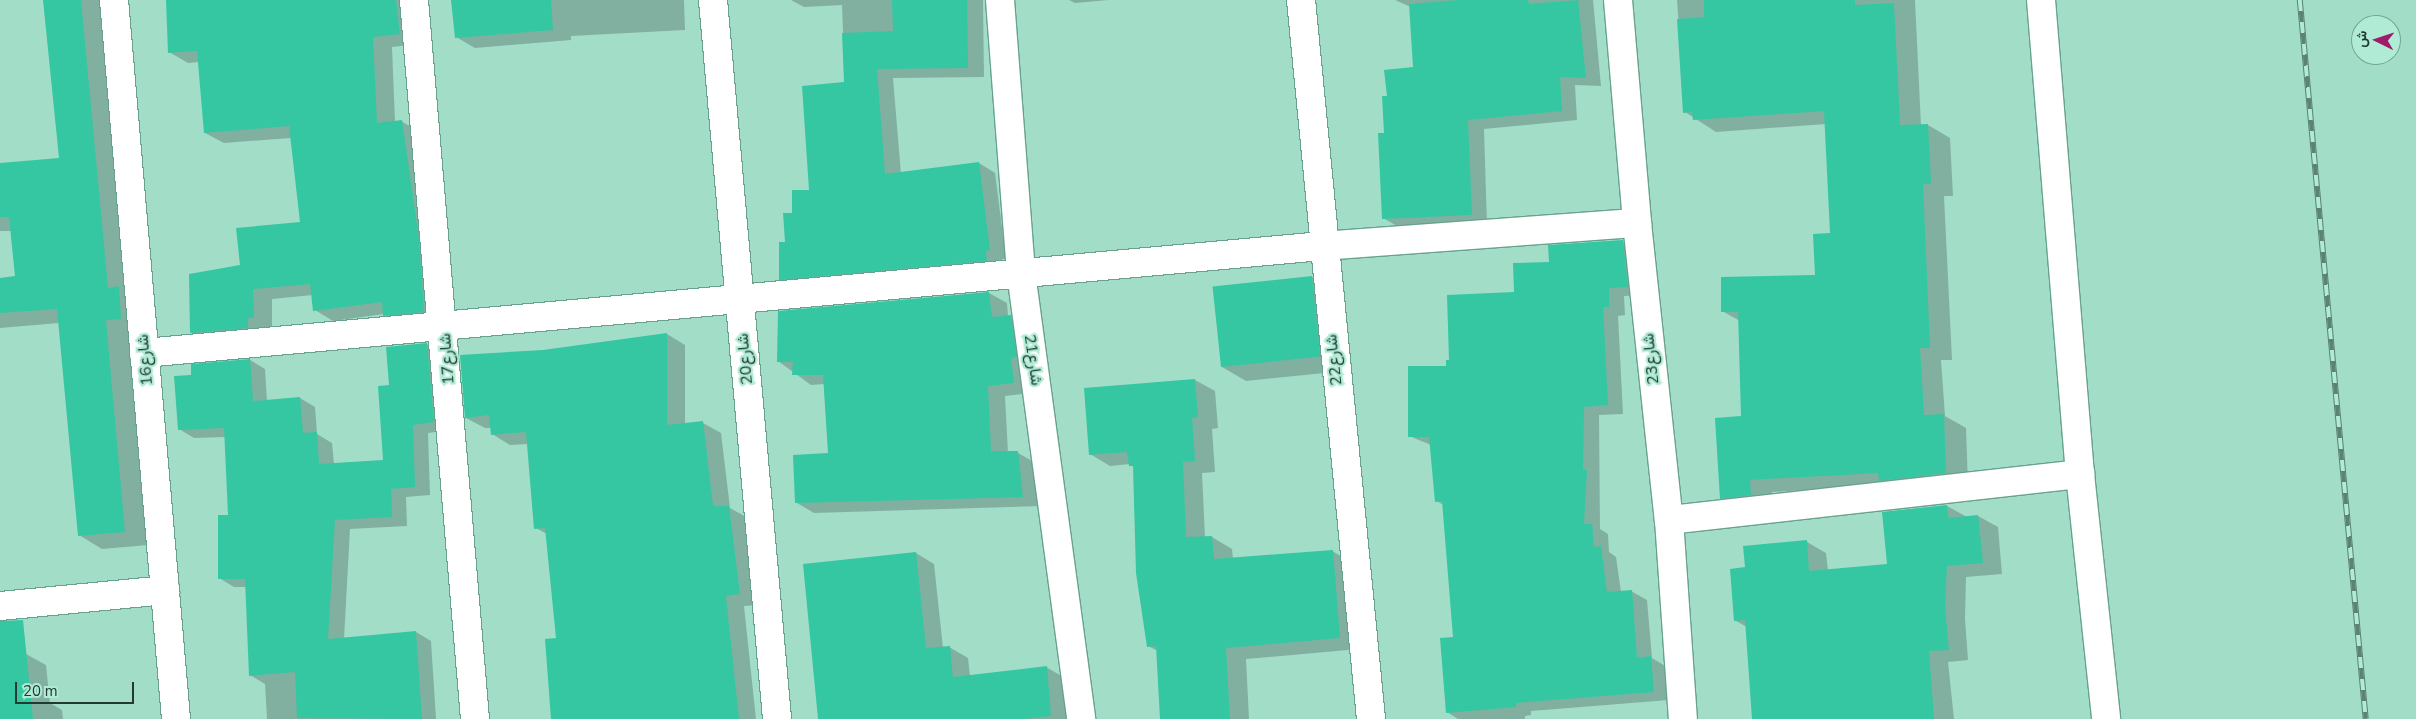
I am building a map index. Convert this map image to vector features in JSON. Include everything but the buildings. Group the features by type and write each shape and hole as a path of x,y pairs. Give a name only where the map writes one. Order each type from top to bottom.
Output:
{"street":[{"name":"شارع16","path":"114,0 176,719"},
{"name":"شارع17","path":"414,0 444,325 475,719"},
{"name":"شارع20","path":"713,0 777,719"},
{"name":"شارع21","path":"1000,0 1021,273 1081,719"},
{"name":"شارع22","path":"1301,0 1322,246 1371,719"},
{"name":"شارع23","path":"1618,0 1637,223 1669,520 1683,719"},
{"path":"2041,0 2080,474 2106,719"},
{"path":"144,354 1322,246 1637,223"},
{"path":"1669,520 2080,474"},
{"path":"0,606 165,590"}],"railway":[{"path":"2300,0 2366,719"}]}
